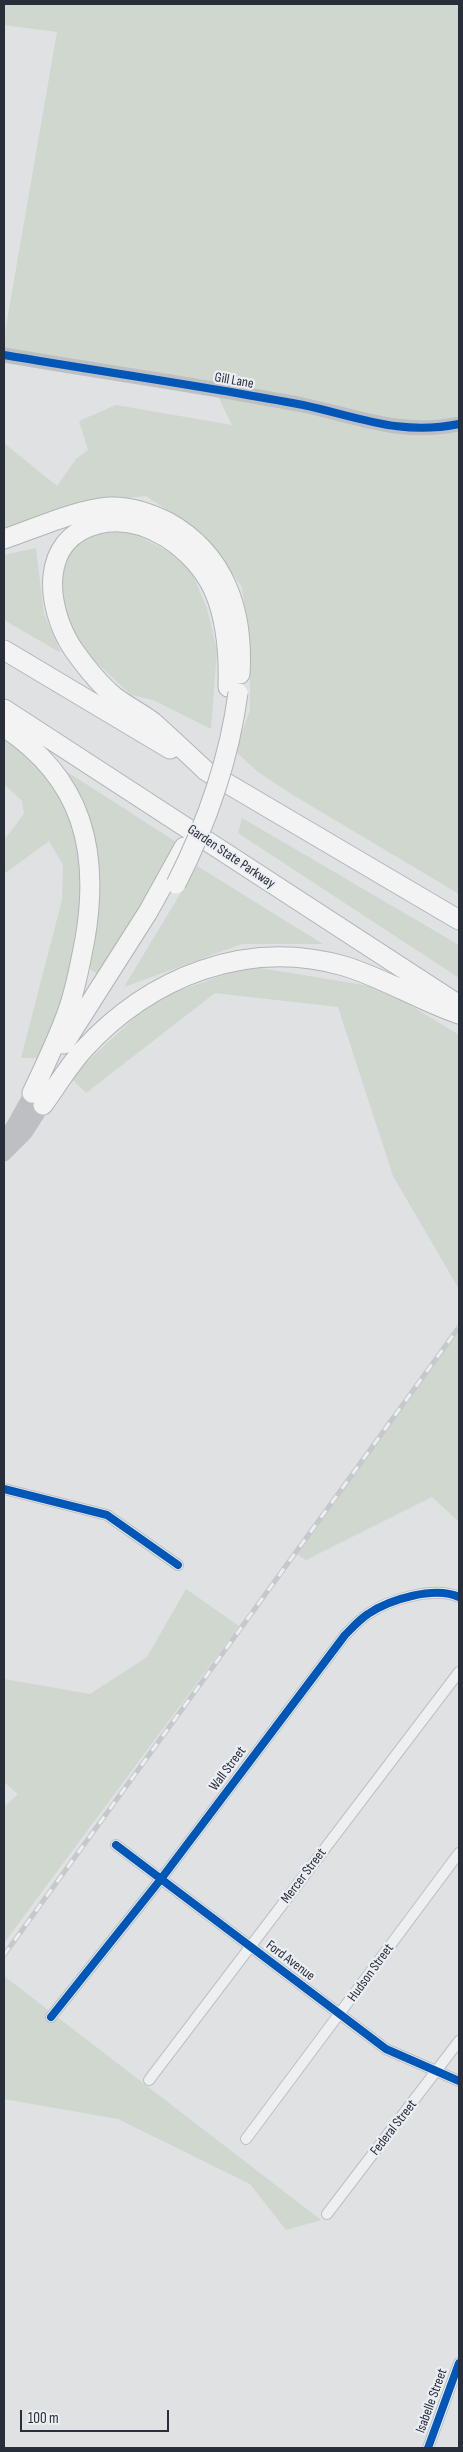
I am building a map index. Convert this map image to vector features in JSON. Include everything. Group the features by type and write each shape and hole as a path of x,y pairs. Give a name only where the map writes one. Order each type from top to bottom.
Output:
{"highway":[{"path":"4,539 92,510 110,507 147,513 185,533 204,550 219,570 233,602 240,641 233,690 210,778 172,881 60,1069 38,1099"},
{"path":"206,770 151,721 110,692 86,667 72,648 59,622 52,587 55,562 68,541 88,527 105,522 122,522 156,532 187,554 206,576 219,606 227,643 233,690"},
{"path":"4,650 459,920"},
{"name":"Garden State Parkway","path":"4,709 459,1005"},
{"path":"4,727 32,750 64,787 83,825 89,858 89,910 78,976 38,1099"},
{"path":"38,1099 82,1051 149,994 200,969 228,962 267,957 318,960 370,975 428,1004 459,1014"}],"street":[{"name":"Gill Lane","path":"4,355 303,405 402,428 442,428 459,424"},
{"path":"4,1143 38,1099"},
{"path":"4,1154 25,1134 38,1099"},
{"path":"4,1489 107,1514 178,1565"},
{"name":"Wall Street","path":"51,2017 161,1878 345,1635 367,1614 386,1604 433,1592 459,1598"},
{"name":"Mercer Street","path":"149,2080 459,1672"},
{"name":"Ford Avenue","path":"116,1845 386,2049 459,2081"},
{"name":"Hudson Street","path":"246,2139 459,1853"},
{"name":"Federal Street","path":"327,2214 459,2041"},
{"name":"Isabelle Street","path":"428,2448 459,2363"}],"shaded area":[{"path":"4,4 459,4 459,894 293,795 258,772 235,751 250,710 250,651 242,587 203,534 146,496 90,502 4,532 4,443 57,486 76,459 88,450 79,421 116,405 232,425 216,392 4,355 4,338 57,32 4,25"},
{"path":"129,531 188,562 207,609 217,650 211,729 153,700 131,695 82,649 61,610 63,557 86,535"},
{"path":"36,548 44,614 61,653 4,620 4,555"},
{"path":"4,727 61,768 184,847 105,979 81,963 48,1058 21,1058 62,900 63,865 49,841 4,874 4,840 24,814 22,801 4,784"},
{"path":"242,818 459,945 459,978 238,833"},
{"path":"197,866 323,944 242,944 124,987"},
{"path":"248,966 382,988 459,1035 459,1289 393,1176 338,1007 215,993 86,1093 70,1077 154,1000"},
{"path":"459,1326 459,1522 432,1497 306,1560 294,1552"},
{"path":"186,1589 239,1626 4,1943 4,1807 18,1794 4,1782 4,1679 90,1694 147,1657"},
{"path":"4,1976 321,2220 286,2230 250,2184 118,2119 4,2099"}],"railway":[{"path":"4,1955 459,1327"}],"cycle path":[{"path":"4,355 266,398 380,424 418,428 459,424"},
{"path":"4,1489 107,1515 178,1565"},
{"path":"51,2017 161,1879 345,1635 368,1614 388,1603 425,1594 438,1593 459,1597"},
{"path":"116,1845 386,2049 459,2081"},
{"path":"428,2448 459,2363"}]}
